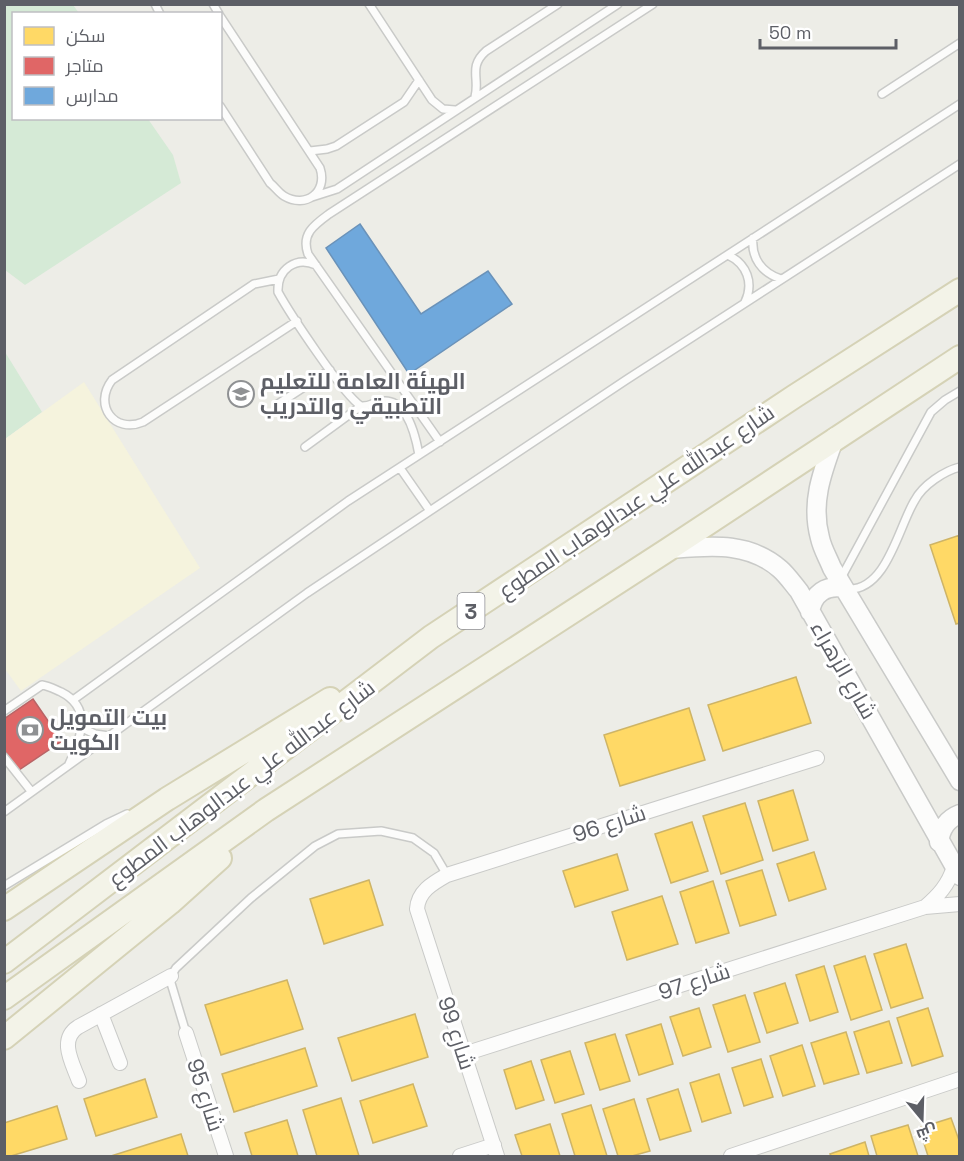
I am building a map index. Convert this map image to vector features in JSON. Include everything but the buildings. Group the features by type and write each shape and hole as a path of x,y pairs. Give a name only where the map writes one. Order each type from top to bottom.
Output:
{"main road":[{"name":"شارع عبدالله علي عبدالوهاب المطوع","path":"4,962 431,637 785,402 960,290"},
{"name":"شارع عبدالله علي عبدالوهاب المطوع","path":"4,998 266,810 960,357"},
{"path":"4,909 155,806 431,637"},
{"path":"4,1038 178,896 217,862 266,810"}],"street":[{"name":"شارع الزهراء","path":"835,437 817,493 816,514 820,538 842,584 960,781"},
{"name":"شارع الزهراء","path":"669,549 713,545 736,547 759,554 780,570 799,591 957,871"},
{"path":"810,612 817,594 842,584"},
{"name":"شارع 96","path":"417,909 418,901 424,891 447,874 817,758"},
{"path":"939,842 944,826 960,814"},
{"name":"شارع 97","path":"925,907 939,895 957,871"},
{"name":"شارع 97","path":"464,1054 925,907 960,904"},
{"name":"شارع 99","path":"417,909 495,1151"},
{"path":"79,1081 68,1048 68,1038 74,1030 171,976"},
{"path":"101,1014 120,1064"},
{"name":"شارع 95","path":"186,1033 226,1156"},
{"path":"731,1156 960,1079"},
{"path":"460,1156 495,1151"}],"lane":[{"path":"369,4 435,103 443,109 455,110"},
{"path":"475,97 477,84 475,65 478,59 486,51 558,4"},
{"path":"222,109 270,183 278,191 299,200 312,197 337,189 618,4"},
{"path":"440,442 308,254 306,242 311,228 653,4"},
{"path":"222,18 320,168 323,176 321,187 312,197"},
{"path":"882,94 960,43"},
{"path":"310,151 336,146 398,107 419,80"},
{"path":"73,700 348,501 960,104"},
{"path":"4,812 307,593 781,279 960,165"},
{"path":"753,238 754,251 759,264 769,274 781,279"},
{"path":"728,255 743,266 748,278 749,290 745,303"},
{"path":"316,265 304,261 286,268 279,279 278,292 330,370 353,400 361,406"},
{"path":"279,279 254,284 112,380 104,393 109,415 121,424 136,425 143,422 297,321"},
{"path":"278,404 330,370"},
{"path":"960,391 931,412 842,584 857,589 868,583 891,553 915,498 940,476 960,467"},
{"path":"305,447 361,406 388,401 404,411 414,429 419,455"},
{"path":"400,468 430,511"},
{"path":"4,711 42,685 50,686 73,700 80,713 82,728 68,766"},
{"path":"82,728 94,734 109,736"},
{"path":"4,757 31,791"},
{"path":"4,886 106,824 128,813 155,806"},
{"path":"186,1033 171,983 171,976 176,968 251,898 315,846 338,834 381,831 413,838 434,853 447,874"}],"green space":[{"path":"4,5 73,5 78,12 12,12 12,120 149,120 173,155 181,183 25,285 5,270"},
{"path":"5,352 42,412 4,439"}],"sand":[{"path":"84,382 200,568 21,691 5,669 5,439"}],"place":[{"name":"الهيئة العامة للتعليم التطبيقي والتدريب","path":"241,394"},
{"name":"بيت التمويل الكويت","path":"30,730"}]}
